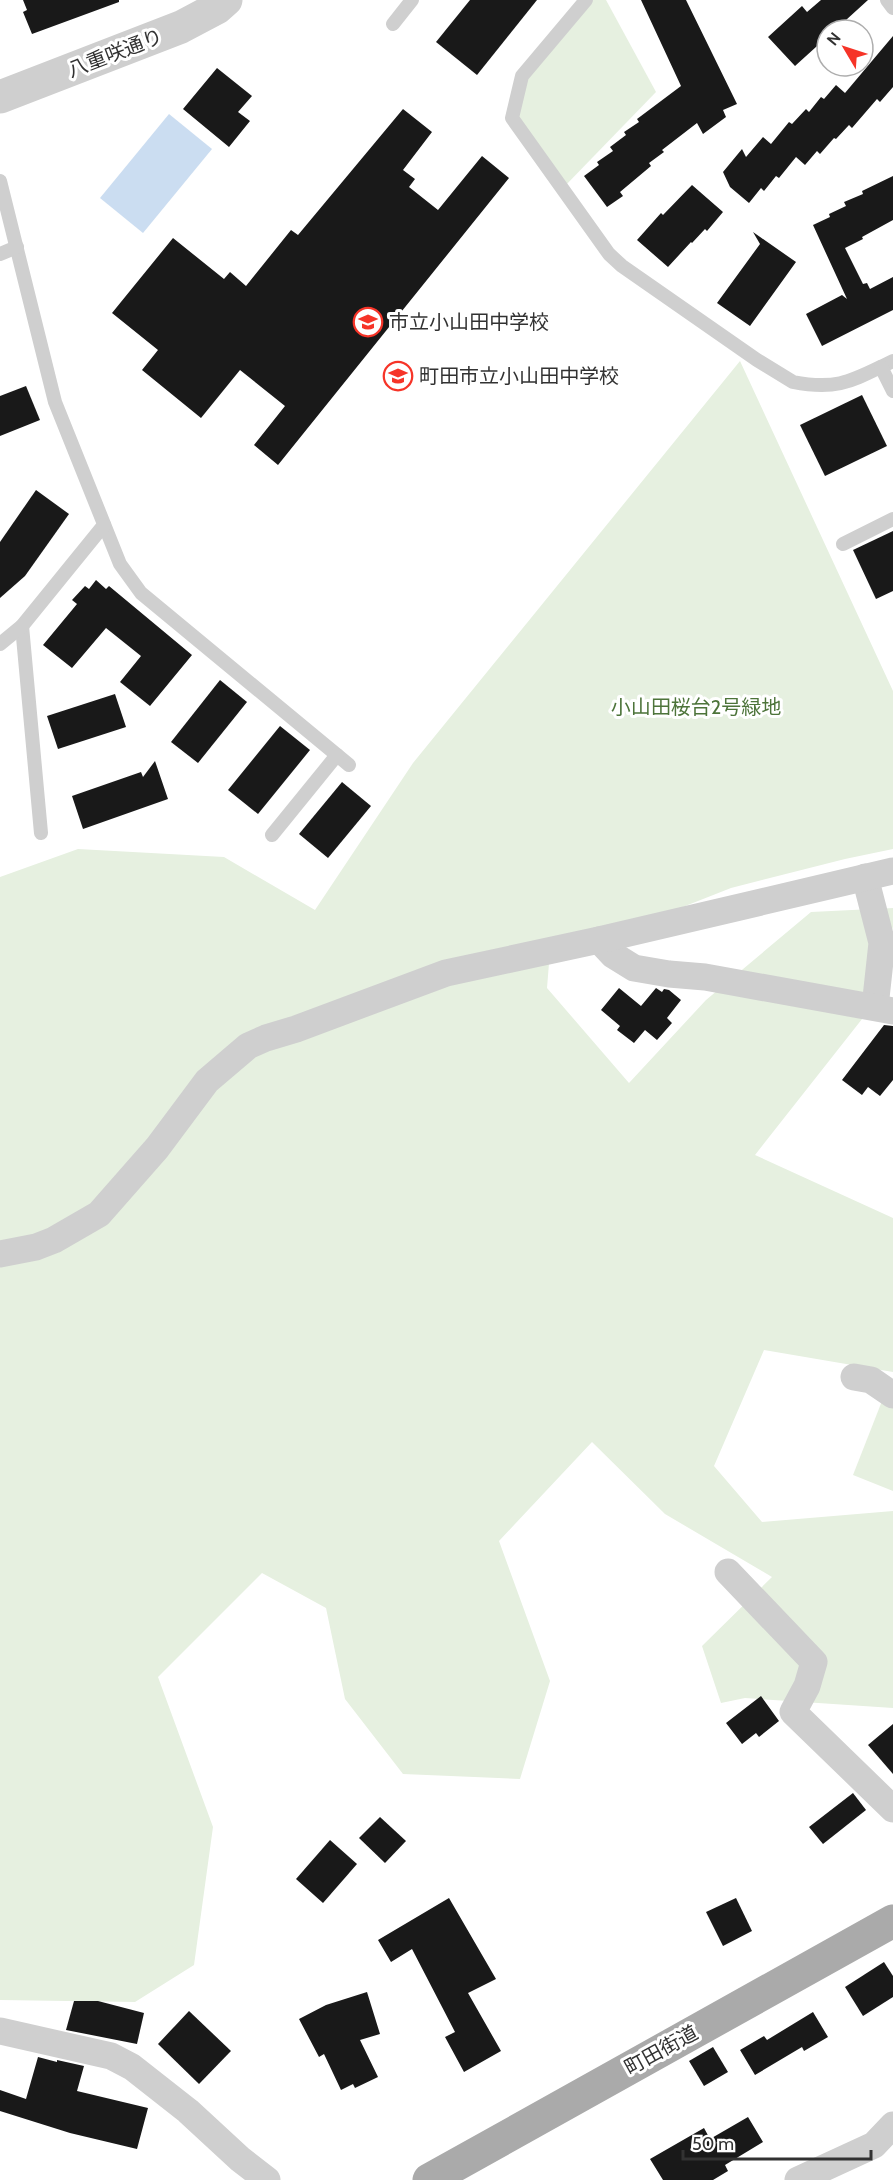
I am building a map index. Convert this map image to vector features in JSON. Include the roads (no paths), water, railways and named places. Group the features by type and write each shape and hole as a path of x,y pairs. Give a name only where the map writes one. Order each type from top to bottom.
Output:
{"main road":[{"name":"町田街道","path":"448,2176 893,1921"}],"street":[{"name":"八重咲通り","path":"0,97 181,27 217,8 226,0"},
{"path":"0,1254 36,1247 54,1240 99,1214 157,1148 207,1081 248,1046 446,973 600,940 893,871"},
{"path":"600,940 613,955 634,968 669,974 705,976 884,1009 882,943 866,877"},
{"path":"854,1377 871,1380 893,1395"},
{"path":"728,1572 814,1662 807,1686 793,1712 893,1809"},
{"path":"0,2031 111,2056 132,2067 188,2111 240,2159 267,2180"},
{"path":"798,2180 874,2145 893,2125"}],"lane":[{"path":"393,24 412,0"},
{"path":"586,0 522,76 512,118 609,254 640,280 793,382 819,386 845,384 887,364 893,391"},
{"path":"887,0 893,8"},
{"path":"0,181 55,402 120,564 141,593 349,765"},
{"path":"0,254 17,248"},
{"path":"843,544 893,519"},
{"path":"0,644 22,626 104,525"},
{"path":"22,626 41,834"},
{"path":"272,835 337,754"}],"water":[{"path":"169,114 212,149 143,233 100,198"}],"place":[{"name":"市立小山田中学校","path":"368,322"},
{"name":"町田市立小山田中学校","path":"398,376"}],"park label":[{"name":"小山田桜台2号緑地","path":"696,707"}]}
